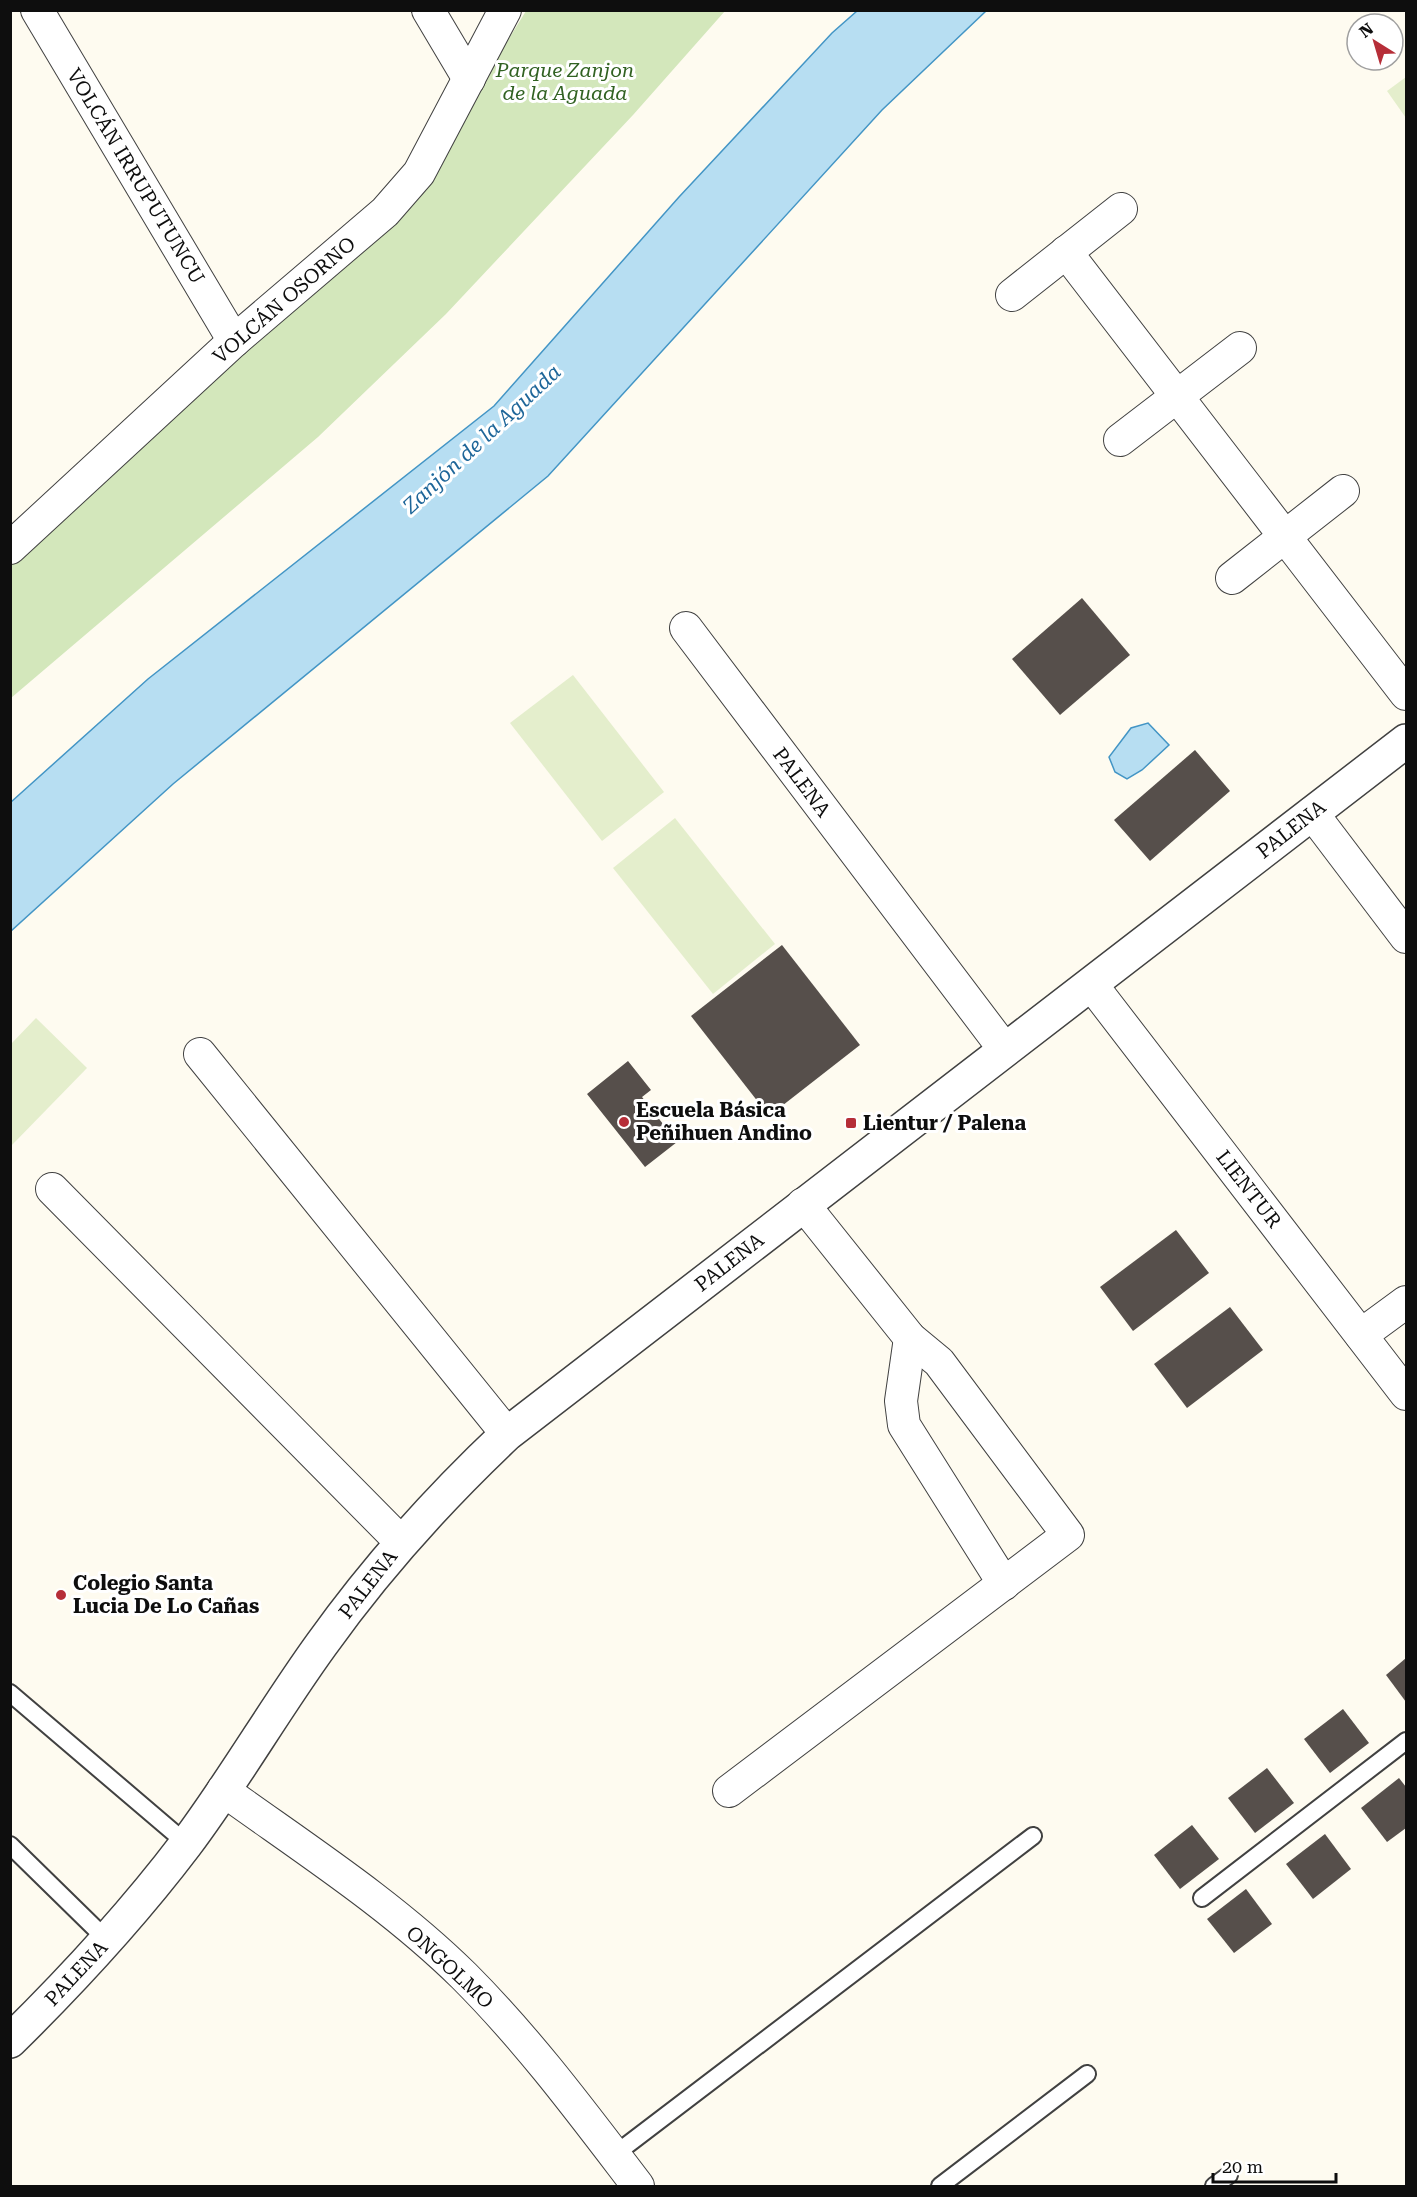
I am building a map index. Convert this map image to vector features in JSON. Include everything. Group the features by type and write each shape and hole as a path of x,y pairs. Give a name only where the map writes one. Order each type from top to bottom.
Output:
{"street":[{"name":"VOLCÁN IRRUPUTUNCU","path":"37,10 234,341"},
{"path":"428,10 469,79"},
{"name":"VOLCÁN OSORNO","path":"10,548 234,341 385,212 419,173 505,10"},
{"path":"1012,295 1121,209"},
{"path":"1066,252 1407,694"},
{"path":"1120,440 1239,348"},
{"path":"1233,578 1343,491"},
{"name":"PALENA","path":"686,628 1005,1050"},
{"name":"PALENA","path":"10,2041 63,1989 107,1940 186,1843 321,1644 401,1542 464,1474 507,1434 1407,741"},
{"path":"1312,813 1407,937"},
{"name":"LIENTUR","path":"1090,984 1407,1394"},
{"path":"200,1054 507,1434"},
{"path":"52,1189 401,1542"},
{"path":"729,1791 1068,1536 939,1362 910,1338 804,1204"},
{"path":"1361,1335 1407,1302"},
{"path":"910,1338 901,1401 904,1425 1004,1584"},
{"name":"ONGOLMO","path":"223,1790 406,1925 463,1975 541,2061 636,2186"}],"lane":[{"path":"10,1693 186,1843"},
{"path":"1202,1898 1407,1741"},
{"path":"614,2155 1033,1836"},
{"path":"10,1845 107,1940"},
{"path":"940,2187 1087,2074"},
{"path":"1214,2187 1229,2175"}],"green space":[{"name":"Parque Zanjon de la Aguada","path":"526,11 725,11 633,115 446,314 318,437 11,698 10,561 402,210"},
{"path":"1406,77 1406,118 1387,91"},
{"path":"573,675 664,792 602,841 510,723"},
{"path":"675,818 775,944 713,994 613,868"},
{"path":"36,1018 87,1068 11,1146 11,1044"}],"water":[{"name":"Zanjón de la Aguada","path":"857,11 986,11 882,110 548,476 173,784 11,931 11,802 148,679 494,406 679,197 832,33"},
{"path":"1148,723 1169,745 1142,770 1127,779 1115,772 1109,757 1131,728"}],"building":[{"path":"1082,598 1130,655 1060,715 1012,659"},
{"path":"1195,750 1230,791 1150,861 1114,820"},
{"path":"782,945 860,1045 769,1116 691,1016"},
{"path":"628,1061 651,1090 642,1097 677,1142 645,1167 587,1094"},
{"path":"1176,1230 1209,1273 1133,1331 1100,1287"},
{"path":"1230,1307 1263,1350 1187,1408 1154,1364"},
{"path":"1406,1658 1406,1702 1386,1675"},
{"path":"1343,1709 1369,1743 1330,1773 1304,1739"},
{"path":"1267,1768 1294,1803 1255,1833 1228,1798"},
{"path":"1399,1778 1406,1787 1406,1828 1387,1842 1361,1808"},
{"path":"1192,1825 1219,1859 1180,1889 1154,1855"},
{"path":"1325,1834 1351,1869 1313,1899 1286,1864"},
{"path":"1246,1889 1272,1924 1234,1953 1207,1919"}],"place":[{"name":"Escuela Básica Peñihuen Andino","path":"624,1122"},
{"name":"Lientur / Palena","path":"851,1123"},
{"name":"Colegio Santa Lucia De Lo Cañas","path":"61,1595"}]}
